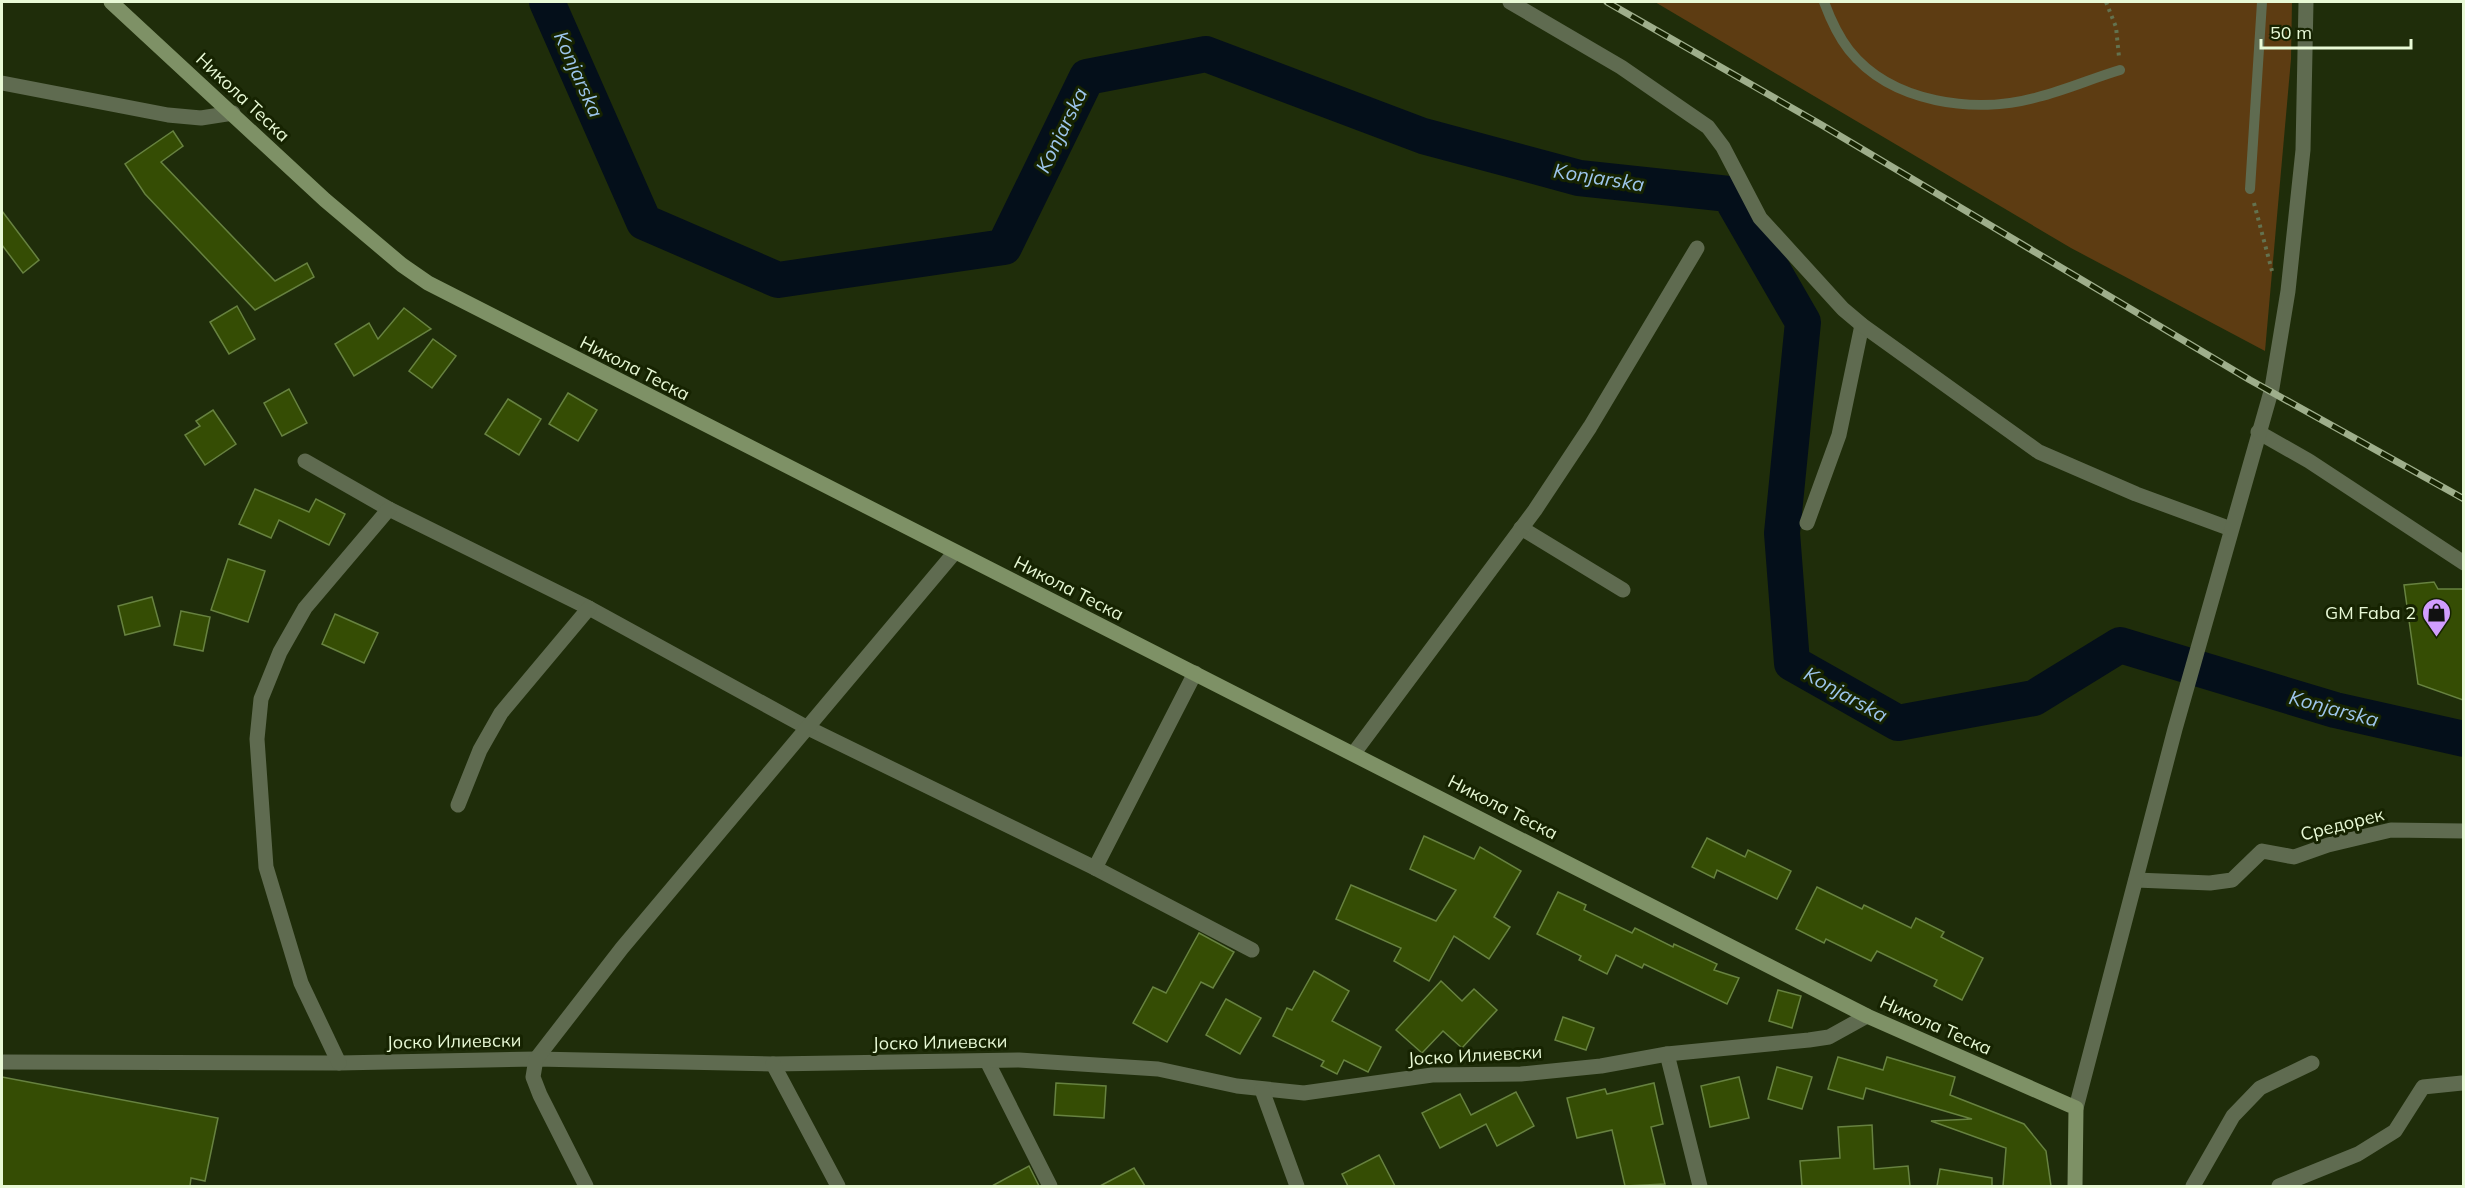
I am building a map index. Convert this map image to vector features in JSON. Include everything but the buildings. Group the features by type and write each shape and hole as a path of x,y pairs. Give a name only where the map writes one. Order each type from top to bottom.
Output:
{"main road":[{"name":"Никола Теска","path":"111,2 325,200 402,265 428,283 1867,1016 2076,1108"},
{"path":"2076,1108 2076,1186"}],"street":[{"path":"1510,2 1621,67 1708,128 1723,147 1760,218 1843,309 1862,325 2040,452 2136,494 2231,529"},
{"path":"2076,1108 2175,729 2272,388 2288,291 2303,150 2307,2"},
{"path":"2,83 168,115 201,118 233,113"},
{"path":"1354,753 1521,528 1590,427 1697,248"},
{"path":"1807,523 1839,435 1862,325"},
{"path":"2258,432 2309,461 2463,563"},
{"path":"305,461 389,509 589,608 806,727 1095,867 1252,950"},
{"path":"339,1063 301,983 266,867 256,740 261,699 280,652 305,608 389,509"},
{"path":"1521,528 1623,590"},
{"path":"586,1186 540,1095 533,1077 536,1059 579,1001 806,727 955,552"},
{"path":"458,805 480,750 501,713 589,608"},
{"path":"1095,867 1195,673"},
{"name":"Средорек","path":"2136,880 2221,882 2232,880 2262,851 2294,857 2328,845 2391,830 2463,831"},
{"name":"Јоско Илиевски","path":"2,1062 339,1063 536,1059 773,1064 1018,1060 1134,1066 1262,1090 1304,1093 1432,1075 1521,1074 1601,1066 1667,1054 1757,1047 1829,1037 1867,1016"},
{"path":"1667,1054 1700,1186"},
{"path":"987,1061 1050,1186"},
{"path":"2193,1186 2233,1116 2260,1088 2312,1063"},
{"path":"773,1064 838,1186"},
{"path":"2279,1186 2358,1154 2395,1131 2423,1087 2462,1083"},
{"path":"1262,1090 1297,1186"}],"lane":[{"path":"1824,2 1848,50 1869,70 1896,89 1933,99 2002,104 2037,98 2120,70"},
{"path":"2250,189 2262,2"}],"path":[{"path":"2106,2 2116,27 2120,70"},
{"path":"2250,189 2271,271 2278,287 2288,291"}],"shaded area":[{"path":"1655,2 2292,2 2291,59 2265,351 2071,248"}],"waterway":[{"name":"Konjarska","path":"547,2 644,222 778,280 1004,247 1087,77 1206,54 1423,136 1579,178 1729,194 1803,322 1782,533 1792,663 1898,723 2034,698 2120,645 2335,710 2464,739"}],"railway":[{"path":"1607,2 1820,124 2250,380 2464,499"}],"place":[{"name":"GM Faba 2","path":"2437,638"}]}
